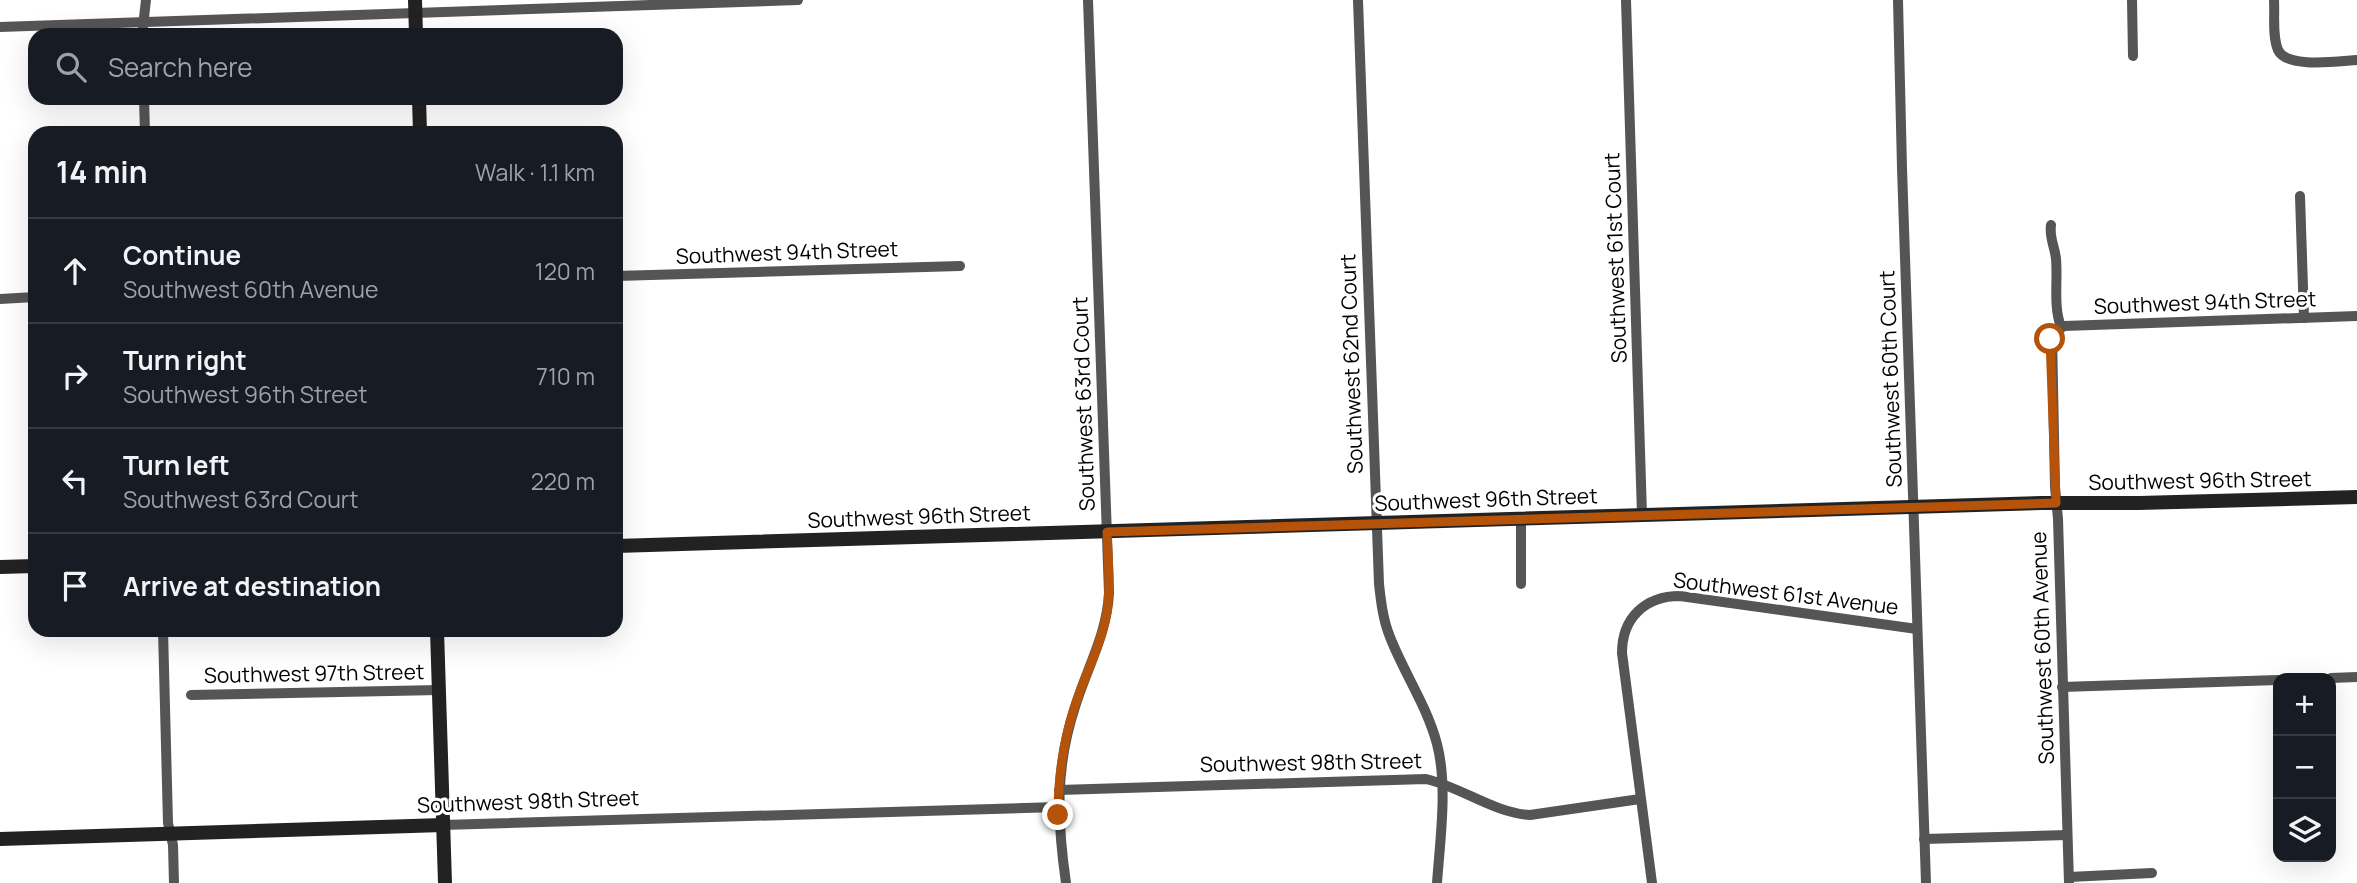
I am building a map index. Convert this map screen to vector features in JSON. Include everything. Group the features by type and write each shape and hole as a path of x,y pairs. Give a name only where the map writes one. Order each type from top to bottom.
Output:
{"street":[{"path":"143,28 146,0"},
{"path":"0,27 144,22 415,6 799,0"},
{"name":"Southwest 63rd Court","path":"1066,883 1058,807 1063,759 1073,711 1096,652 1107,613 1109,574 1088,0"},
{"name":"Southwest 62nd Court","path":"1358,0 1379,584 1387,628 1429,719 1438,749 1441,816 1437,883"},
{"name":"Southwest 61st Court","path":"1626,0 1642,515"},
{"name":"Southwest 60th Court","path":"1898,0 1926,883"},
{"path":"2132,0 2133,56"},
{"path":"2274,0 2276,40 2283,57 2304,62 2357,60"},
{"path":"415,6 416,28"},
{"path":"144,105 145,126"},
{"path":"419,105 420,126"},
{"path":"2300,196 2304,318"},
{"name":"Southwest 60th Avenue","path":"2051,225 2050,236 2056,259 2058,329 2050,339 2069,880"},
{"name":"Southwest 94th Street","path":"623,276 960,266"},
{"path":"0,299 28,297"},
{"name":"Southwest 94th Street","path":"2058,329 2357,316"},
{"name":"Southwest 96th Street","path":"623,546 2056,503 2357,497"},
{"path":"1521,520 1521,584"},
{"path":"0,567 28,566"},
{"name":"Southwest 61st Avenue","path":"1652,883 1622,664 1622,646 1629,622 1640,608 1661,597 1680,596 1917,629"},
{"path":"163,637 174,883"},
{"path":"437,637 445,883"},
{"path":"2336,678 2357,677"},
{"path":"2062,687 2273,680"},
{"name":"Southwest 97th Street","path":"191,695 439,690"},
{"name":"Southwest 98th Street","path":"1059,790 1416,779 1441,783 1522,814 1640,799"},
{"name":"Southwest 98th Street","path":"0,839 1058,807"},
{"path":"1924,839 2067,835"},
{"path":"2069,880 2152,873"}],"route":[{"path":"1058,815 1061,769 1073,711 1101,638 1107,613 1107,532 2056,503 2050,339"}]}
